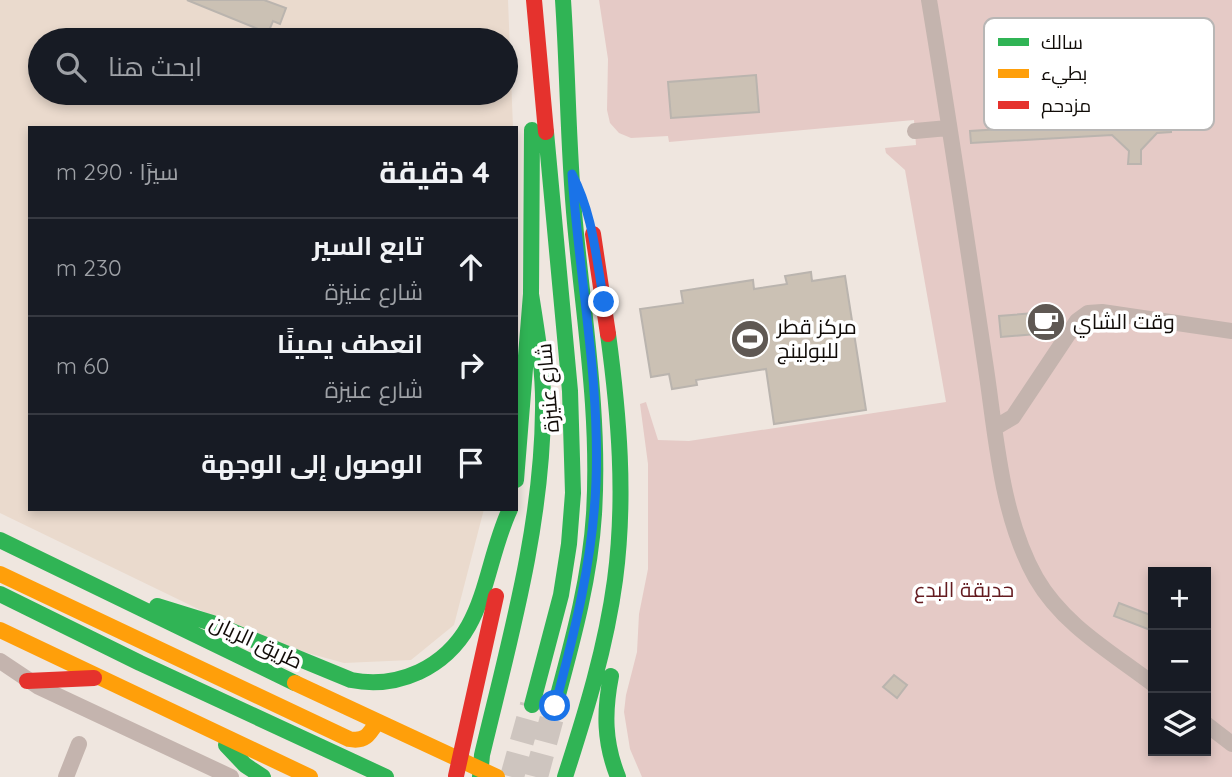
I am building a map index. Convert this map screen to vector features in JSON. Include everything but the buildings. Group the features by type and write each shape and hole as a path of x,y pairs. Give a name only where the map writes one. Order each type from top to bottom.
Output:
{"main road":[{"name":"شارع عنيزة","path":"532,705 561,597 568,558 574,486 573,422 534,0"},
{"name":"شارع عنيزة","path":"555,706 586,583 596,480 592,376 572,174 563,0"},
{"name":"شارع عنيزة","path":"518,455 531,293 532,141 540,64"},
{"name":"شارع عنيزة","path":"565,777 599,667 614,592 621,509 615,380 590,220 583,196 572,174"},
{"path":"480,773 527,559 538,486 543,383 540,338 531,293"},
{"path":"123,601 191,615 352,680 379,683 394,681 409,677 442,658 467,631 483,598 497,538 510,511"},
{"path":"456,777 499,584 511,511"},
{"name":"طريق الريان","path":"0,540 460,760 480,773 497,777"},
{"path":"0,574 349,739 359,741 368,737 377,722"},
{"path":"614,592 615,652 604,724 607,745 618,777"},
{"path":"0,594 386,777"},
{"path":"0,630 310,777"},
{"path":"27,681 99,678"},
{"path":"217,734 235,755 263,777"}],"street":[{"path":"929,0 1003,478 1013,519 1024,553 1048,595 1073,624 1148,680"},
{"path":"915,131 948,128"},
{"path":"996,427 1013,417 1077,321 1088,313 1102,312 1232,331"},
{"path":"0,661 27,681 231,777"},
{"path":"1211,728 1232,744"},
{"path":"66,777 79,744"}],"shaded area":[{"path":"0,0 508,0 509,28 28,28 28,105 512,105 513,126 28,126 28,511 483,511 454,625 411,660 344,663 264,641 0,513"}],"green space":[{"name":"حديقة البدع","path":"599,0 1232,0 1232,777 642,777 630,749 624,712 637,652 639,614 648,569 648,464 640,404 646,402 658,440 689,441 946,402 905,170 886,153 885,148 916,145 914,120 669,142 668,136 631,138 619,133 610,123 607,110 608,59"}],"tunnel":[{"path":"512,777 532,705"},
{"path":"536,777 555,706"}],"traffic: fast":[{"path":"555,706 584,587 592,538 595,477 590,368 573,195 563,0"},
{"path":"518,455 531,294 532,130"},
{"path":"532,705 561,595 573,493 570,391 546,132"},
{"path":"480,777 482,755 522,584 537,497 543,395 531,294"},
{"path":"565,777 601,655 615,580 621,487 608,334"},
{"path":"157,606 212,623 351,680 386,682 402,678 419,672 442,658 471,622 509,511"},
{"path":"0,540 295,683"},
{"path":"0,594 140,663 386,777"},
{"path":"611,676 607,727 610,752 618,777"},
{"path":"226,745 245,765 263,777"}],"traffic: slow":[{"path":"0,574 349,739 366,736 377,722"},
{"path":"0,630 310,777"},
{"path":"295,683 497,777"}],"traffic: jam":[{"path":"534,0 546,132"},
{"path":"593,234 608,334"},
{"path":"456,776 496,596"},
{"path":"27,681 94,678"}],"place":[{"name":"وقت الشاي","path":"1046,322"},
{"name":"مركز قطر للبولينج","path":"750,339"}],"route":[{"path":"555,706 586,583 596,480 595,411 572,174 587,208 604,302"}]}
